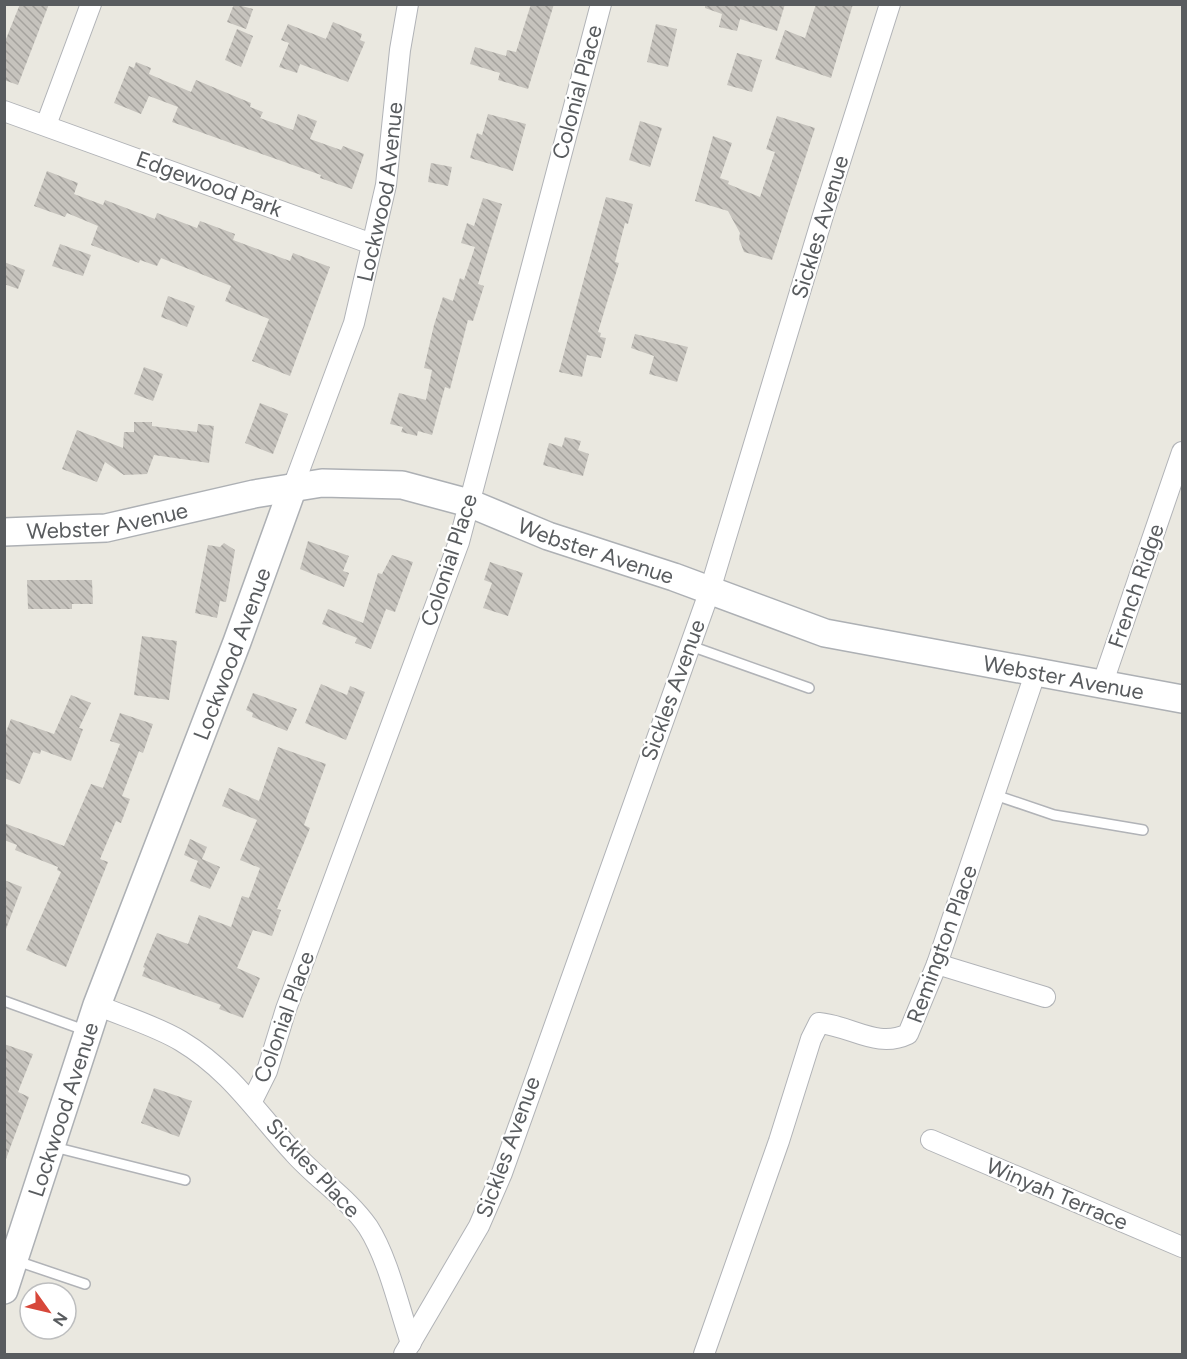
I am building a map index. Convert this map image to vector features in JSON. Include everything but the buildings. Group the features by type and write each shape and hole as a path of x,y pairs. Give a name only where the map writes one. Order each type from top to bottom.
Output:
{"street":[{"path":"45,125 91,4"},
{"name":"Lockwood Avenue","path":"4,1290 97,1005 237,642 354,323 386,184 400,50 408,4"},
{"name":"Colonial Place","path":"252,1101 267,1071 286,1009 455,553 601,4"},
{"name":"Sickles Avenue","path":"408,1349 478,1226 502,1173 688,645 710,590 825,209 890,4"},
{"name":"Edgewood Park","path":"4,111 372,244"},
{"name":"French Ridge","path":"1102,685 1182,452"},
{"name":"Webster Avenue","path":"4,532 106,528 293,487 322,483 402,485 469,504 548,536 710,590 825,633 1182,699"},
{"name":"Remington Place","path":"704,1354 779,1141 811,1039 819,1023 837,1025 871,1038 894,1041 908,1034 937,964 1035,671"},
{"path":"937,964 1045,997"},
{"name":"Sickles Place","path":"97,1005 180,1040 214,1065 252,1101 294,1154 352,1208 369,1228 380,1253 408,1349"},
{"name":"Winyah Terrace","path":"931,1140 1182,1247"}],"lane":[{"path":"688,645 809,688"},
{"path":"995,795 1054,814 1143,830"},
{"path":"4,1001 89,1032"},
{"path":"51,1147 185,1180"},
{"path":"14,1260 85,1284"}]}
